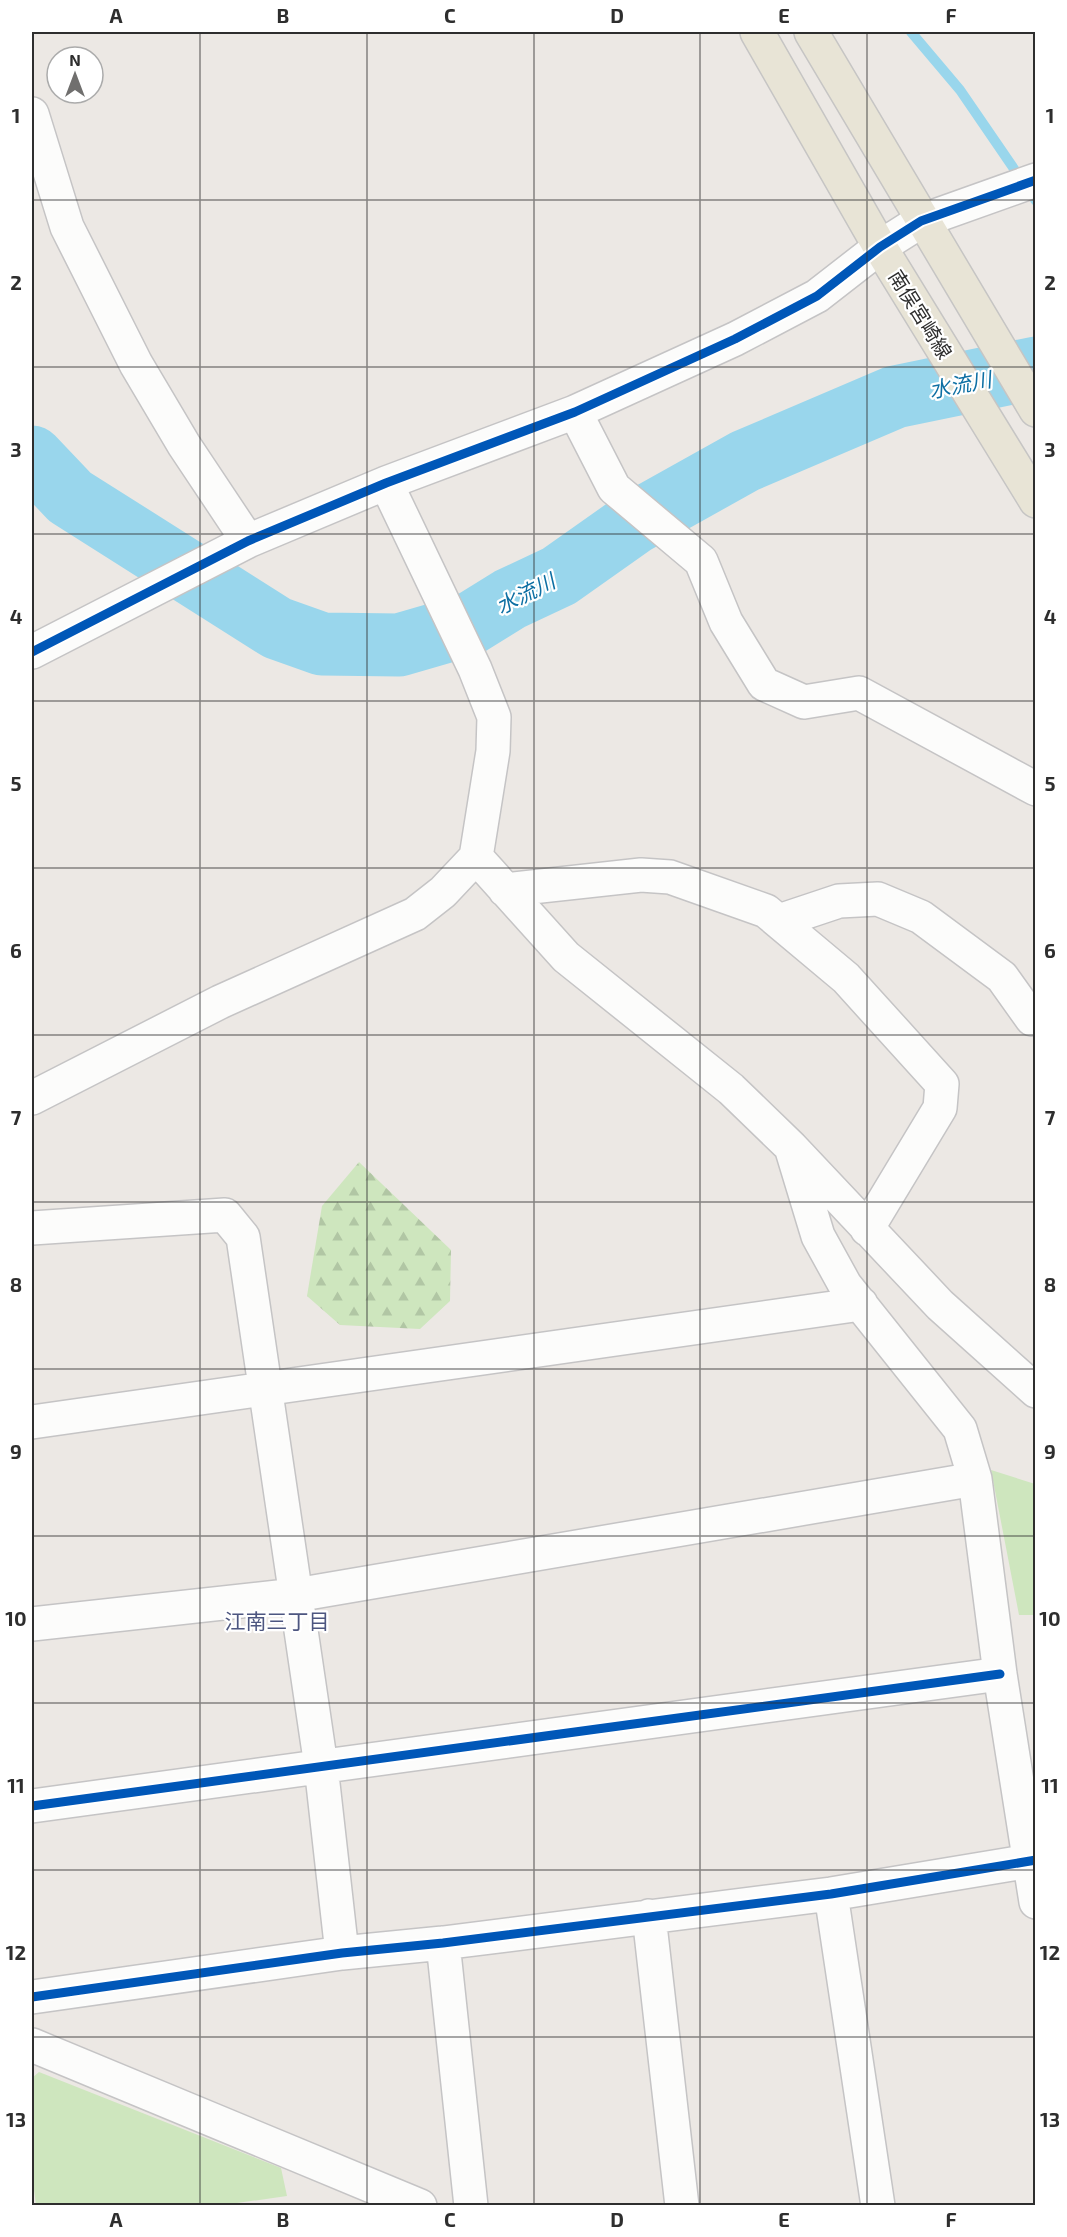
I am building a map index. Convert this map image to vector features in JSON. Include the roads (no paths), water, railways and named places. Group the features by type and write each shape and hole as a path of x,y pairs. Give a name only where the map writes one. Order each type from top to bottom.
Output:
{"main road":[{"name":"南俣宮崎線","path":"758,32 880,247 1035,501"},
{"path":"811,32 1035,410"}],"street":[{"path":"32,114 67,227 136,364 184,445 248,541"},
{"path":"32,652 163,582 248,541 386,483 575,412 735,339 817,296 880,247 921,221 1026,184"},
{"path":"575,412 614,488 701,561 726,622 764,684 804,702 859,693 1035,789"},
{"path":"32,1098 220,1002 415,914 443,892 476,857 493,751 494,717 475,669 386,483"},
{"path":"476,857 566,957 731,1089 790,1147 940,1305 1035,1391"},
{"path":"505,890 642,875 670,878 766,911 846,978 942,1084 940,1108 867,1229"},
{"path":"779,921 839,901 878,899 921,917 1002,977 1032,1019"},
{"path":"790,1147 818,1236 845,1285 960,1429 975,1479 1000,1674 1033,1860 1035,1902"},
{"path":"32,1228 225,1215 243,1237 321,1766 342,1953"},
{"path":"32,1422 861,1305"},
{"path":"32,1624 296,1595 975,1479"},
{"path":"32,1806 1000,1674"},
{"path":"32,1997 342,1953 443,1943 831,1894 1033,1860"},
{"path":"831,1894 878,2205"},
{"path":"649,1916 682,2205"},
{"path":"443,1943 471,2205"},
{"path":"32,2045 411,2203"},
{"path":"360,2205 411,2203"}],"waterway":[{"path":"911,32 960,90 1036,201"},
{"name":"水流川","path":"32,457 70,497 277,628 322,644 399,645 468,625 510,599 559,576 634,523 745,461 895,397 1036,368"}],"district":[{"name":"江南三丁目","path":"277,1620"}]}
